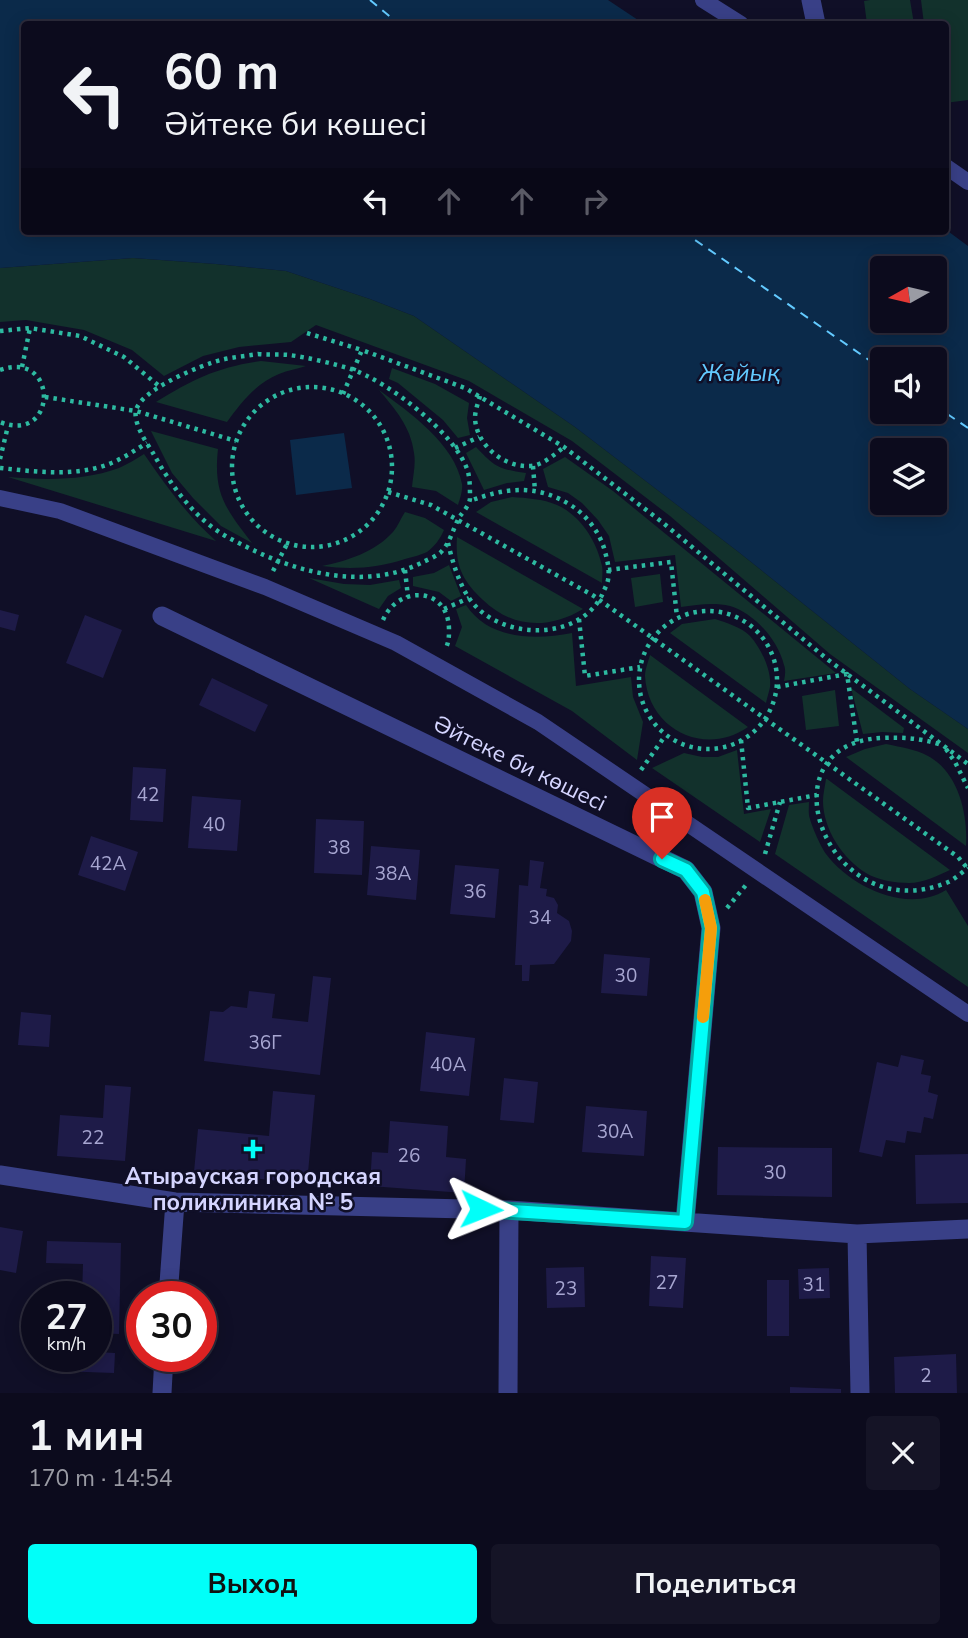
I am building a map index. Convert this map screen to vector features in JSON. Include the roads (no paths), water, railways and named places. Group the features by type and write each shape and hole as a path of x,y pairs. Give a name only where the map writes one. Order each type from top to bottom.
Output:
{"street":[{"path":"703,0 736,21"},
{"path":"811,0 815,21"},
{"path":"949,169 968,182"},
{"path":"0,498 60,512 265,587 377,634 538,722 968,1014"},
{"name":"Әйтеке би көшесі","path":"162,616 686,870 703,892 711,928 685,1222"},
{"path":"0,1175 175,1202 509,1210 857,1234 968,1229"},
{"path":"169,1281 175,1202"},
{"path":"508,1393 509,1210"},
{"path":"857,1234 860,1393"},
{"path":"162,1393 163,1372"}],"water":[{"name":"Жайық","path":"0,0 608,0 640,21 21,21 21,235 949,235 949,232 968,246 968,729 910,689 736,550 575,427 414,316 286,271 133,258 0,268"},
{"path":"344,433 352,488 296,495 290,440"}],"place":[{"name":"Атырауская городская поликлиника № 5","path":"253,1149"}]}
